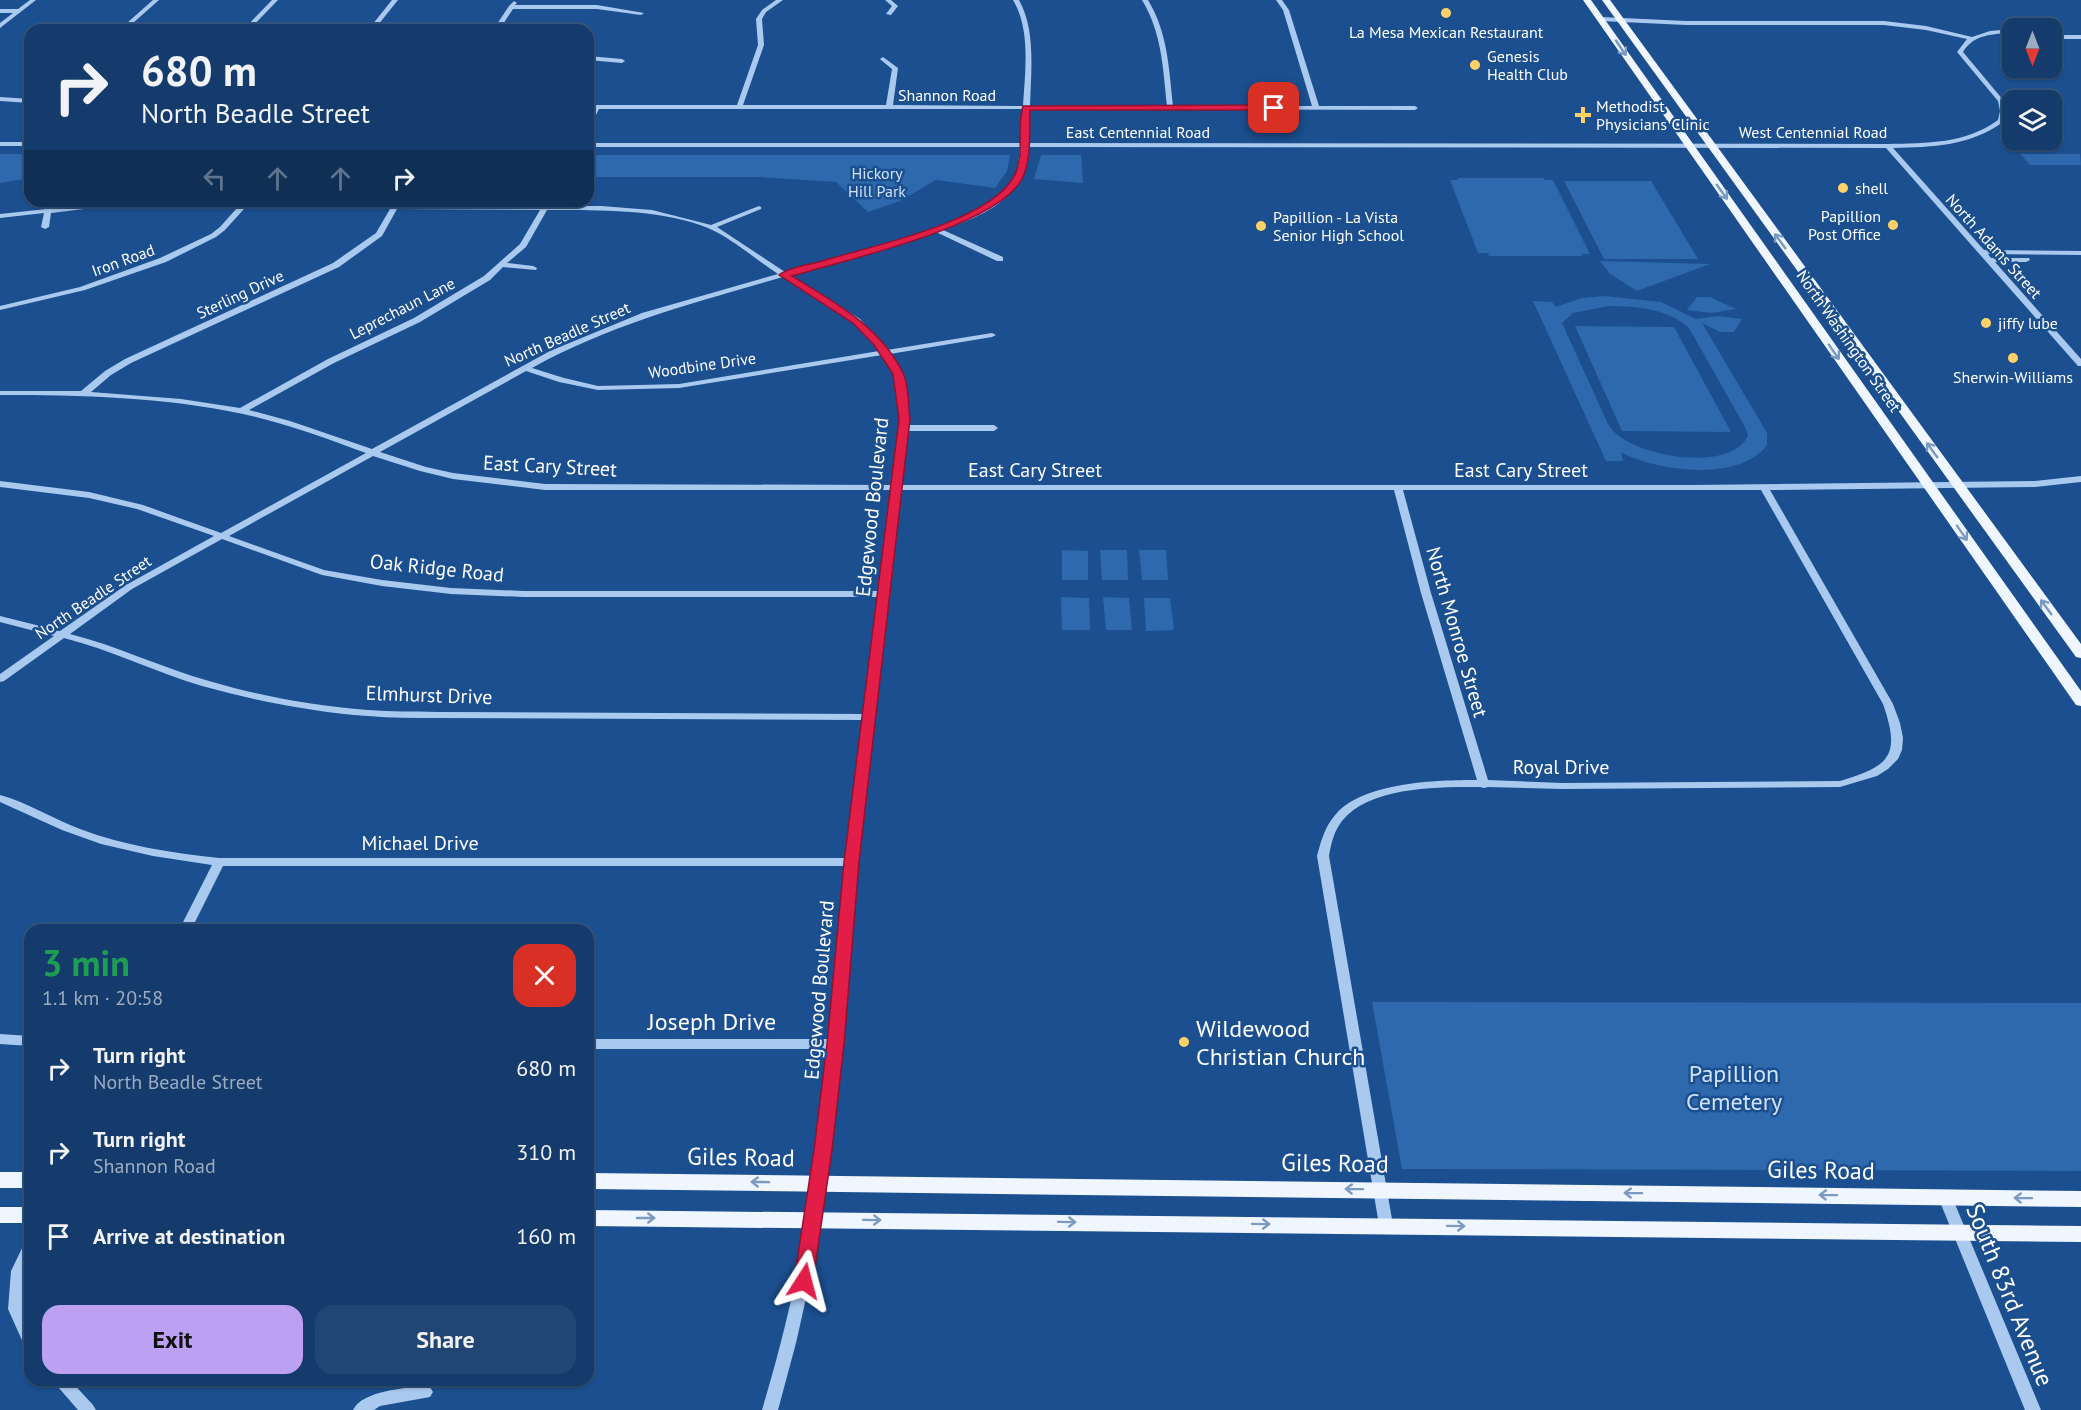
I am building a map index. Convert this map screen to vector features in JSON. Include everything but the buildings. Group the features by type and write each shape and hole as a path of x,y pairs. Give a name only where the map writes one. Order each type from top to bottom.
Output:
{"main road":[{"name":"North Washington Street","path":"1587,0 2081,702"},
{"name":"North Washington Street","path":"1606,0 2081,654"},
{"path":"0,1180 24,1180"},
{"name":"Giles Road","path":"594,1181 2081,1199"},
{"path":"0,1215 24,1215"},
{"path":"594,1218 2081,1234"}],"street":[{"path":"0,26 33,0"},
{"path":"129,24 156,0"},
{"path":"252,24 275,0"},
{"path":"376,24 395,0"},
{"path":"500,24 516,0"},
{"path":"739,108 761,45 759,20 764,10 780,0"},
{"path":"888,0 895,6 889,14"},
{"name":"North Beadle Street","path":"0,679 129,587 553,353 645,315 937,230 981,211 1005,194 1018,178 1025,145 1026,22 1016,0"},
{"path":"1145,0 1155,15 1161,33 1170,108"},
{"path":"1279,0 1286,10 1316,108"},
{"path":"511,7 597,7 641,13"},
{"path":"0,11 20,11"},
{"path":"1601,19 1905,24 1972,39 2002,37"},
{"path":"2062,31 2081,32"},
{"path":"1972,39 2002,32"},
{"path":"2062,37 2081,37"},
{"name":"West Centennial Road","path":"1687,145 1888,146 1938,144 1978,135 2001,121 2003,111 2001,101 1960,52 1964,44 1972,39"},
{"path":"594,59 622,61"},
{"path":"883,59 895,68 889,108"},
{"path":"0,99 24,100"},
{"path":"594,113 597,107"},
{"name":"Shannon Road","path":"597,107 1415,108"},
{"path":"0,144 24,144"},
{"name":"East Centennial Road","path":"594,145 1687,145"},
{"name":"North Adams Street","path":"1888,146 2081,363"},
{"name":"Edgewood Boulevard","path":"0,216 84,207 395,207"},
{"name":"Iron Road","path":"0,308 61,295 144,268 205,241 222,229 242,207"},
{"name":"Sterling Drive","path":"84,393 108,373 128,361 336,265 379,234 395,207"},
{"name":"Leprechaun Lane","path":"241,411 281,387 462,295 503,265 522,245 546,207"},
{"name":"Edgewood Boulevard","path":"594,207 671,216 711,227 857,321 884,352 899,374 904,428 852,862 836,1044 813,1219 796,1317 770,1410"},
{"path":"711,227 759,208"},
{"path":"45,227 48,210"},
{"path":"937,230 1000,259"},
{"path":"1981,252 2081,253"},
{"path":"1988,260 2081,260"},
{"path":"503,265 533,268"},
{"name":"Woodbine Drive","path":"525,368 598,388 679,386 992,335"},
{"name":"East Cary Street","path":"0,393 84,393 188,402 241,411 313,431 423,469 470,480 545,487 1764,487 2035,484 2081,479"},
{"path":"904,428 994,428"},
{"name":"Oak Ridge Road","path":"0,484 88,495 140,507 322,572 382,583 451,591 524,594 884,594"},
{"name":"Royal Drive","path":"1386,1225 1323,856 1327,834 1343,811 1384,792 1412,787 1484,784 1840,784 1864,777 1886,766 1897,753 1898,728 1888,704 1764,487"},
{"name":"North Monroe Street","path":"1398,488 1426,593 1484,784"},
{"name":"Elmhurst Drive","path":"0,619 95,644 204,683 305,705 368,713 449,716 869,717"},
{"name":"Michael Drive","path":"0,798 98,839 180,858 219,862 852,862"},
{"path":"188,924 219,862"},
{"path":"0,1039 24,1041"},
{"name":"Joseph Drive","path":"594,1044 836,1044"},
{"name":"South 83rd Avenue","path":"1946,1197 2033,1410"},
{"path":"24,1258 18,1271 15,1309 24,1329"},
{"path":"66,1386 88,1410"},
{"path":"361,1410 377,1400 425,1392"}],"green space":[{"path":"0,154 24,154 24,179 0,183"},
{"path":"2020,154 2080,154 2081,165 2030,165"},
{"name":"Hickory Hill Park","path":"594,155 1010,155 1007,171 995,188 936,180 900,201 868,212 836,182 760,177 594,177"},
{"path":"1041,155 1081,155 1083,183 1034,179"},
{"path":"1457,178 1544,178 1553,180 1590,254 1582,254 1582,256 1489,256 1488,253 1478,253 1450,180 1458,180"},
{"path":"1564,181 1651,181 1698,259 1604,259"},
{"path":"1600,261 1710,264 1637,291 1610,274"},
{"path":"1604,296 1661,302 1696,319 1717,316 1742,319 1734,332 1720,332 1702,323 1767,433 1767,445 1755,457 1738,465 1719,469 1698,470 1655,465 1621,452 1623,461 1606,461 1533,301 1552,302 1556,307 1582,298","holes":["1620,306 1662,313 1689,328 1745,427 1748,435 1739,447 1723,455 1703,458 1657,453 1636,446 1619,436 1608,424 1562,323 1573,313"]},
{"path":"1697,297 1710,297 1736,309 1712,313 1687,310"},
{"path":"1575,326 1674,327 1731,432 1622,431"},
{"path":"1062,550 1088,551 1088,580 1062,580"},
{"path":"1100,550 1127,550 1128,580 1102,580"},
{"path":"1139,550 1166,550 1168,580 1142,580"},
{"path":"1061,597 1089,598 1090,630 1062,630"},
{"path":"1103,597 1129,598 1132,630 1106,630"},
{"path":"1144,598 1170,598 1174,630 1146,631"},
{"name":"Papillion Cemetery","path":"1372,1002 2081,1003 2081,1171 1402,1169"}],"place":[{"name":"La Mesa Mexican Restaurant","path":"1446,13"},
{"name":"Genesis Health Club","path":"1475,65"},
{"name":"Methodist Physicians Clinic","path":"1583,115"},
{"name":"shell","path":"1843,188"},
{"name":"Papillion Post Office","path":"1893,225"},
{"name":"Papillion - La Vista Senior High School","path":"1261,226"},
{"name":"jiffy lube","path":"1986,323"},
{"name":"Sherwin-Williams","path":"2013,358"},
{"name":"Wildewood Christian Church","path":"1184,1042"}],"route":[{"path":"804,1281 836,1044 852,862 904,419 899,374 878,343 857,321 784,275 937,230 965,219 997,201 1018,178 1024,150 1026,108 1274,108"}]}
